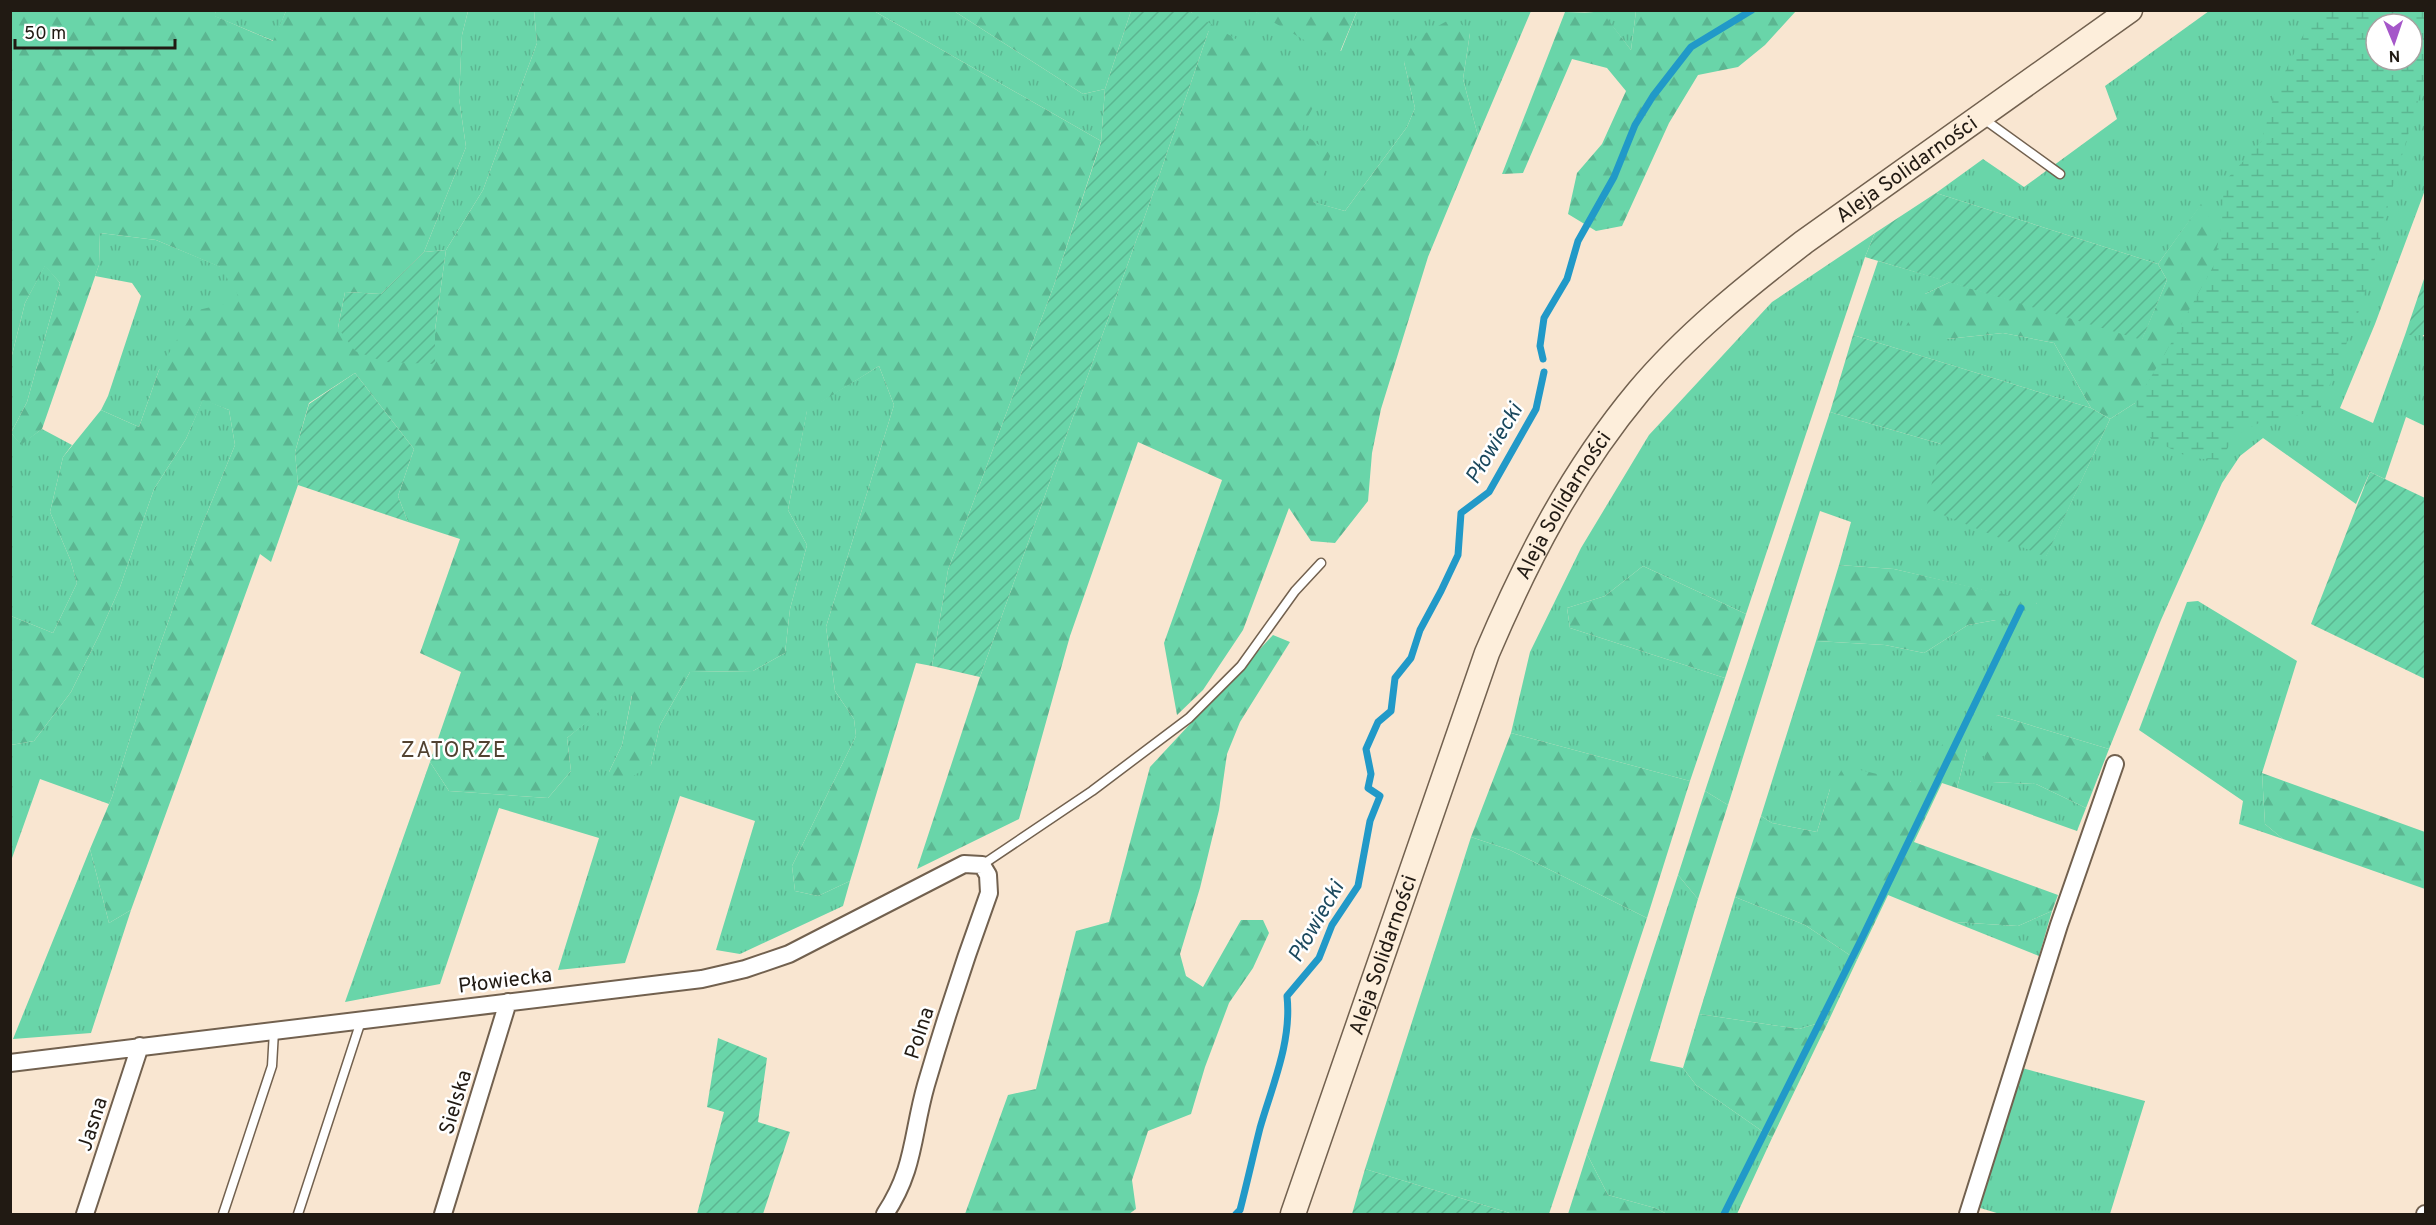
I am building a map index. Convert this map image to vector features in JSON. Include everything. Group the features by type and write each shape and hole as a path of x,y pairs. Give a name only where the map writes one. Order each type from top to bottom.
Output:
{"main road":[{"name":"Aleja Solidarności","path":"1293,1215 1487,653 1547,524 1582,467 1639,391 1697,331 1753,282 1804,242 2130,10"}],"street":[{"path":"1968,1215 2058,925 2115,764"},
{"name":"Płowiecka","path":"10,1063 702,979 745,969 789,954 964,864 982,865"},
{"name":"Polna","path":"885,1215 899,1193 910,1161 925,1088 989,893 988,875 982,865"},
{"name":"Sielska","path":"443,1215 508,1002"},
{"name":"Jasna","path":"85,1215 140,1046"}],"lane":[{"path":"1981,117 2060,174"},
{"path":"982,865 1092,791 1189,718 1241,666 1295,591 1321,563"},
{"path":"298,1215 361,1021"},
{"path":"223,1215 272,1066 274,1031"}],"green space":[{"path":"1566,10 1636,11 1631,50 1603,14"},
{"path":"11,11 216,11 215,16 273,41 286,11 468,11 462,35 459,98 466,147 424,252 381,294 345,292 338,328 435,364 435,330 446,250 483,190 537,43 534,11 874,11 1101,141 1054,285 948,570 932,666 916,663 850,881 818,896 795,891 792,866 856,736 854,719 835,691 826,627 894,405 879,366 807,411 788,510 807,545 790,609 785,653 753,671 690,672 660,725 651,765 617,786 609,772 622,745 632,696 616,689 596,715 567,738 571,771 548,798 449,791 430,762 461,672 420,653 460,539 408,522 398,496 414,449 355,373 309,403 295,452 298,485 271,562 260,554 131,910 109,923 90,849 112,797 148,680 200,530 235,445 229,410 203,400 186,439 154,489 120,587 71,692 34,741 11,745 11,616 53,633 77,583 70,559 50,512 63,457 101,410 139,427 159,370 194,311 241,300 220,267 156,240 100,233 99,265 42,429 21,445 11,433 27,402 60,283 45,266 25,303 11,359"},
{"path":"216,11 286,11 274,41 214,16"},
{"path":"468,11 534,11 537,43 483,190 446,250 424,252 466,147 459,98 462,35"},
{"path":"874,11 954,11 1083,94 1105,89 1101,141"},
{"path":"954,11 1131,11 1105,89 1083,94"},
{"path":"1131,11 1189,11 1211,24 1156,185 980,677 932,666 948,570 1054,285 1101,142 1105,89"},
{"path":"1190,11 1254,11 1341,51 1357,11 1531,11 1478,136 1463,79 1470,33 1404,62 1415,108 1407,127 1345,211 1312,202 1300,131"},
{"path":"1254,11 1357,11 1337,59"},
{"path":"1636,11 1796,11 1765,45 1738,67 1698,75 1669,123 1622,226 1596,231 1568,214 1577,173 1602,144 1626,91 1607,68 1572,59 1523,173 1502,174 1565,12 1603,13 1631,50"},
{"path":"2209,11 2425,11 2425,190 2375,324 2340,408 2373,423 2405,335 2422,334 2426,340 2425,426 2406,417 2385,479 2370,472 2356,504 2263,438 2240,456 2222,483 2161,620 2109,749 1997,715 1992,782 2036,784 2086,808 2077,831 1957,788 1967,749 1910,782 1830,789 1817,832 1772,823 1761,816 1816,641 1885,645 1924,653 1968,625 1996,620 2037,603 1894,569 1839,565 1851,522 1820,511 1728,805 1705,791 1830,412 1941,444 2046,556 2110,419 2135,403 2201,205 2158,264 1936,193 1983,159 2024,187 2117,119 2105,86"},
{"path":"2315,11 2425,11 2425,77 2356,320 2320,409 2289,418 2259,423 2236,435 2220,460 2190,458 2151,439 2135,403 2214,265 2222,222 2224,182 2261,142 2275,92"},
{"path":"1454,17 1470,33 1463,79 1478,136 1428,257 1381,409 1372,453 1368,501 1335,543 1311,541 1289,508 1243,630 1203,690 1177,715 1164,643 1222,480 1138,442 1070,636 1019,819 917,869 980,677 1156,185 1211,24 1300,78 1316,102 1300,131 1331,154 1313,202 1345,211 1407,127 1415,108 1404,62 1415,39"},
{"path":"1936,193 2158,264 2167,280 2142,340 1865,257 1875,233"},
{"path":"2201,204 2220,234 2214,265 2135,403 2110,419 2091,408 2054,343 2003,333 1947,339 1906,326 1925,294 1950,282 2142,339 2167,280 2158,264"},
{"path":"100,233 156,240 221,267 242,300 159,370 139,427 101,410 108,396 141,296 132,283 95,276 99,265"},
{"path":"1875,233 1746,614 1643,566 1605,596 1567,608 1570,628 1725,678 1690,781 1511,733 1530,652 1581,548 1649,435 1772,302"},
{"path":"446,250 435,330 435,364 385,362 355,351 338,328 345,292 381,294 424,252"},
{"path":"1878,261 1950,282 1925,294 1947,339 2003,333 2054,343 2091,408 1853,335"},
{"path":"45,265 60,283 27,402 11,433 11,359 25,303"},
{"path":"2425,276 2425,335 2405,335"},
{"path":"1853,335 2091,408 2110,419 2046,557 1926,508 1941,444 1830,412"},
{"path":"879,366 894,405 826,627 835,691 854,719 856,736 792,866 795,891 818,896 850,881 843,906 740,954 716,950 755,821 680,796 625,963 558,970 599,838 499,808 440,984 345,1002 430,762 449,791 548,798 571,771 567,738 596,714 616,688 632,695 622,745 609,772 651,765 660,725 690,672 753,671 785,653 790,609 807,545 788,510 807,410"},
{"path":"355,373 414,449 398,496 408,522 298,485 295,452 309,404"},
{"path":"203,399 229,410 235,445 200,530 148,680 112,797 109,804 40,779 11,861 11,745 34,741 71,692 120,587 154,489 186,439"},
{"path":"42,429 72,445 63,457 50,512 70,559 77,583 53,633 11,616 11,433 21,444"},
{"path":"2370,472 2425,498 2425,679 2311,624"},
{"path":"1839,565 1894,569 2037,602 2022,632 1996,620 1968,625 1924,653 1885,645 1816,641"},
{"path":"1643,566 1746,614 1725,678 1570,628 1567,608 1605,596"},
{"path":"2198,601 2297,661 2262,773 2265,824 2283,839 2239,824 2243,801 2139,730 2187,602"},
{"path":"1273,635 1290,642 1240,722 1227,754 1219,810 1200,888 1180,954 1186,976 1203,987 1241,920 1263,920 1269,933 1253,968 1229,1003 1205,1067 1191,1114 1148,1131 1132,1180 1136,1209 1129,1214 965,1214 1008,1095 1036,1089 1076,931 1109,922 1150,767"},
{"path":"1997,715 2109,749 2086,808 2036,784 1992,782 1982,749"},
{"path":"1511,733 1690,781 1647,918 1510,850 1471,837"},
{"path":"1943,744 1967,749 1957,788 1942,783 1914,842 2058,895 2052,911 2018,926 1954,922 1888,895 1857,960 1805,925 1735,897 1761,816 1772,823 1817,832 1830,789 1844,766 1910,782"},
{"path":"2262,773 2425,832 2425,889 2283,839 2265,824"},
{"path":"1705,791 1728,805 1698,899 1678,875"},
{"path":"1471,837 1510,850 1647,918 1549,1214 1513,1214 1365,1169"},
{"path":"90,849 109,923 131,910 91,1033 13,1039"},
{"path":"1678,875 1698,899 1650,1061 1683,1068 1696,1085 1772,1138 1737,1214 1667,1214 1655,1208 1608,1195 1587,1154"},
{"path":"1735,897 1805,925 1857,960 1829,1020 1799,1029 1699,1014"},
{"path":"2052,911 2039,956 1954,922 2018,926"},
{"path":"1699,1014 1799,1029 1829,1020 1772,1138 1696,1085 1683,1068"},
{"path":"718,1038 767,1058 758,1122 790,1132 763,1214 697,1214 724,1112 707,1107"},
{"path":"2022,1068 2145,1101 2110,1214 2000,1214 1977,1207"},
{"path":"1587,1154 1608,1195 1655,1208 1667,1214 1568,1214"},
{"path":"1365,1169 1513,1214 1352,1214"}],"waterway":[{"name":"Płowiecki","path":"1543,359 1540,346 1544,318 1567,279 1578,241 1614,177 1635,125 1653,96 1691,47 1752,10"},
{"name":"Płowiecki","path":"1236,1214 1240,1210 1260,1128 1284,1047 1287,1030 1287,996 1319,958 1332,925 1358,886 1370,821 1380,796 1368,788 1371,774 1366,749 1378,722 1391,711 1395,678 1411,658 1420,630 1458,555 1461,513 1489,492 1536,409 1544,372"},
{"path":"1724,1214 1861,940 2021,608"}],"district":[{"name":"ZATORZE","path":"454,749"}]}
